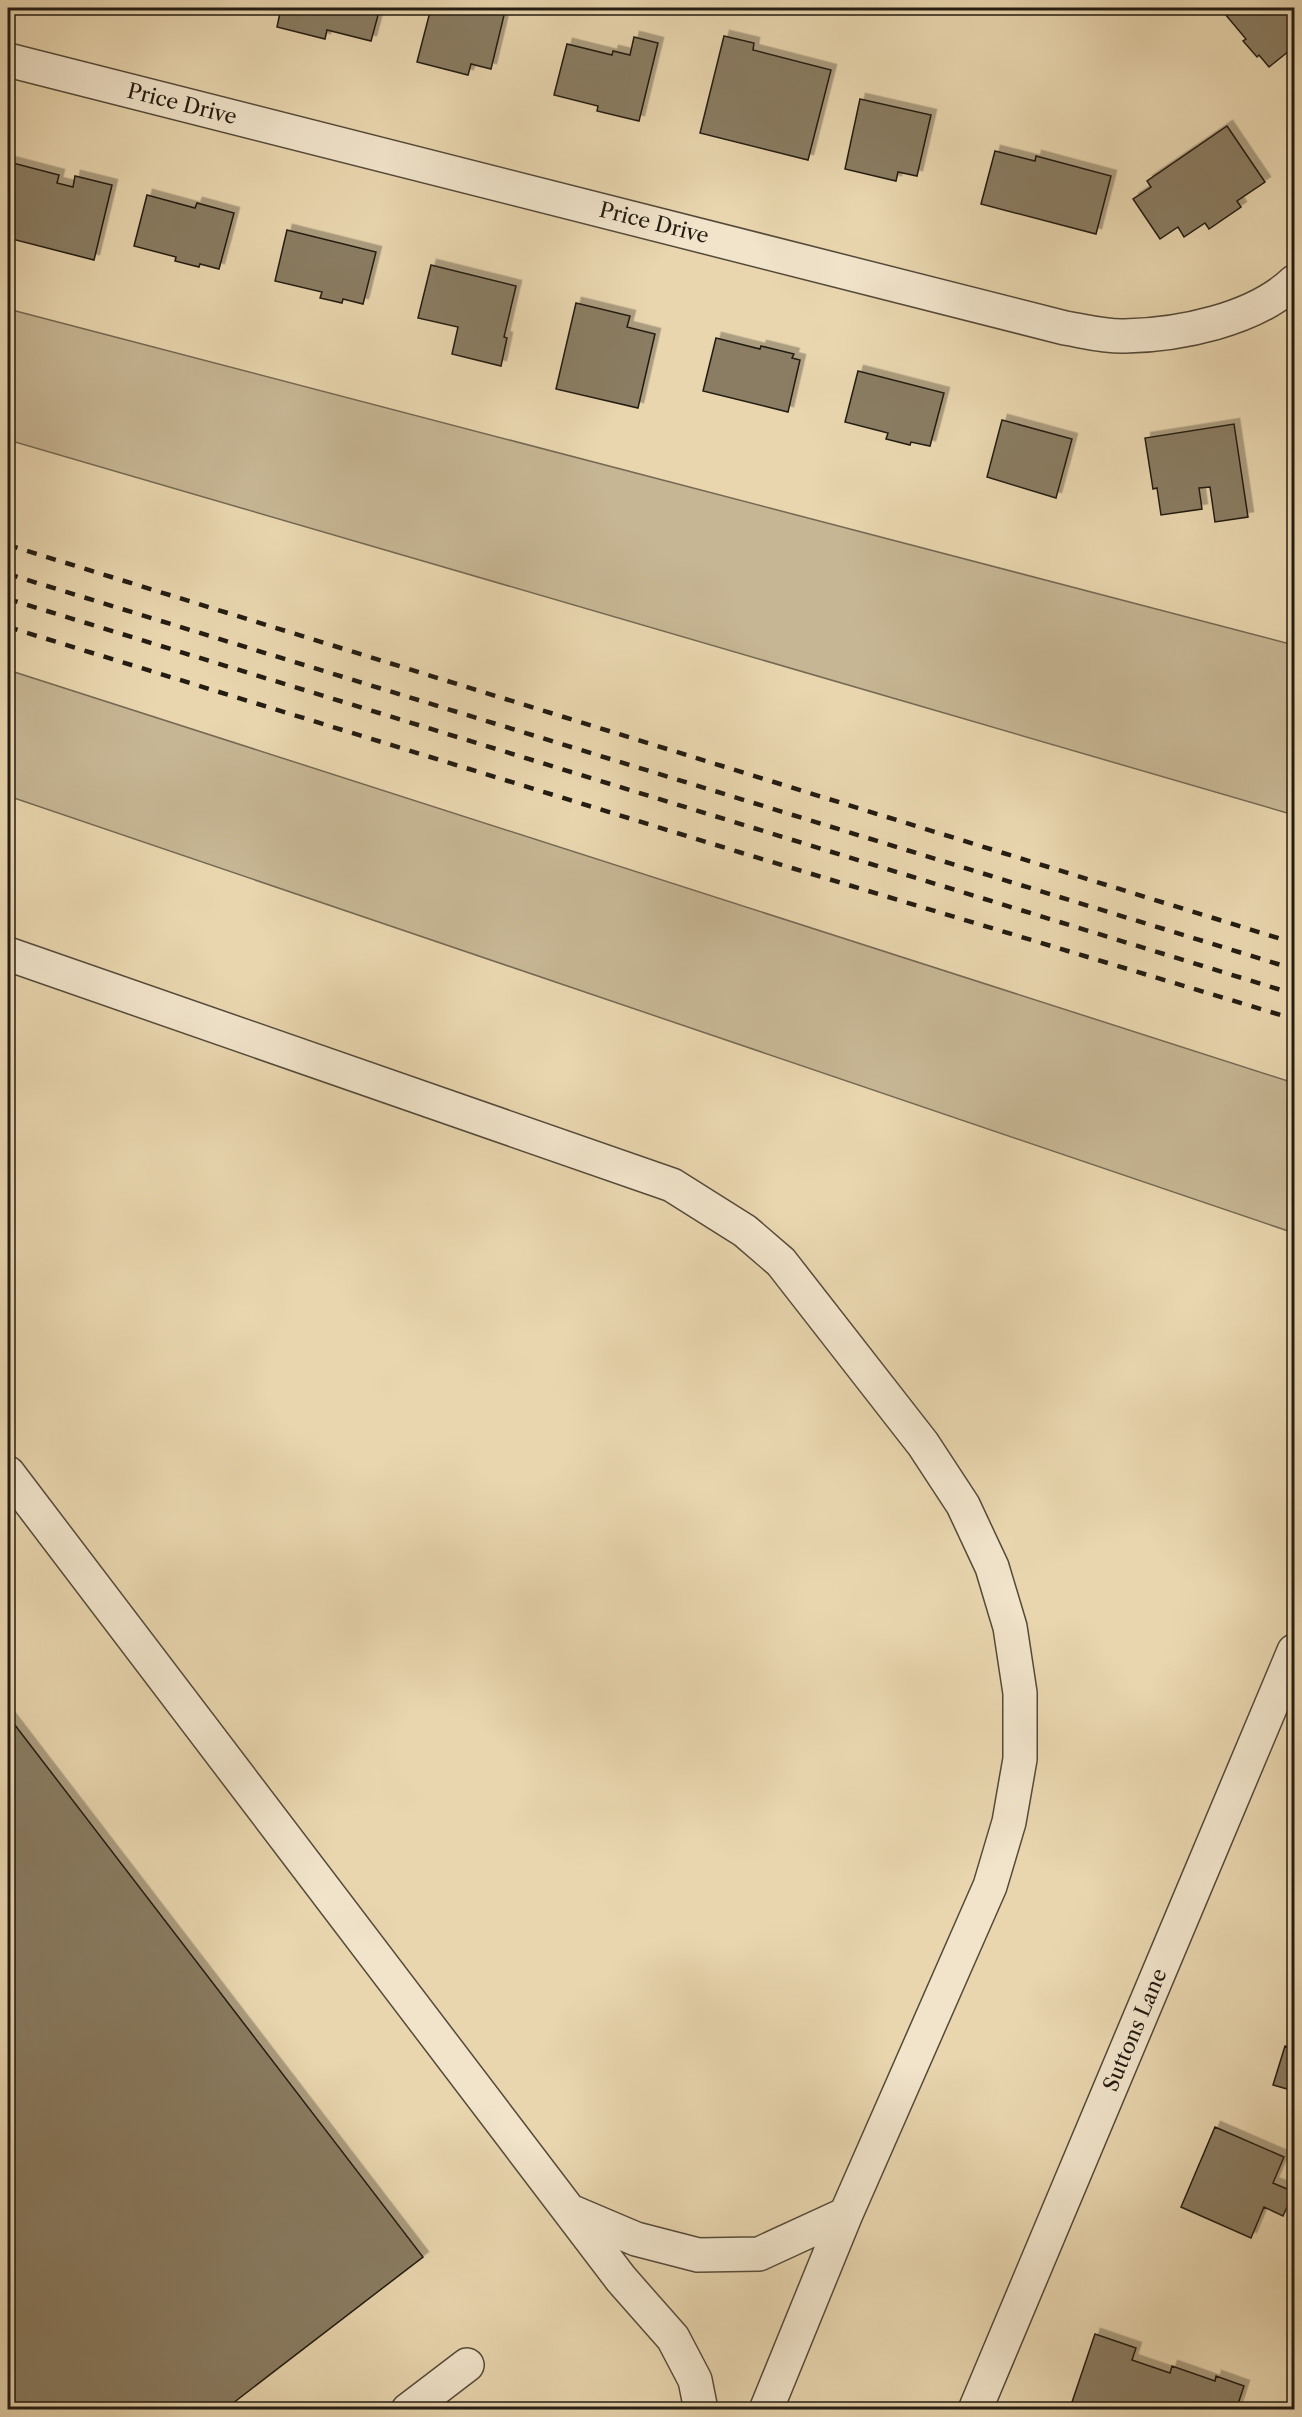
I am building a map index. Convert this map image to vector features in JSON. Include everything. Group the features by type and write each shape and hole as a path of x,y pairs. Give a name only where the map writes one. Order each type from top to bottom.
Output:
{"street":[{"name":"Price Drive","path":"8,60 1065,328 1122,337 1180,332 1235,317 1287,289 1294,282"},
{"path":"8,954 672,1185 745,1231 781,1262 923,1444 963,1505 992,1567 1010,1627 1020,1693 1020,1759 1009,1822 990,1886 846,2214 766,2409"},
{"path":"8,1473 621,2279 673,2338 695,2380 701,2409"},
{"name":"Suttons Lane","path":"975,2409 1294,1651"},
{"path":"570,2211 636,2239 698,2254 759,2254 846,2214"},
{"path":"408,2409 467,2365"}],"shaded area":[{"path":"8,309 1294,645 1294,815 8,440"},
{"path":"8,670 1294,1083 1294,1233 8,796"}],"building":[{"path":"281,8 380,8 371,41 327,30 325,39 277,27"},
{"path":"431,8 513,8 512,12 505,11 491,69 471,64 468,75 417,62"},
{"path":"1220,8 1293,8 1294,47 1269,67 1243,41 1246,39"},
{"path":"724,36 754,43 753,50 831,70 808,160 700,133"},
{"path":"634,37 658,43 639,121 597,111 598,106 554,95 567,44 612,55 613,51 630,55"},
{"path":"860,99 931,115 917,176 898,172 896,181 845,169"},
{"path":"1227,126 1265,182 1237,201 1241,207 1209,229 1205,223 1184,237 1178,227 1160,239 1133,199 1151,187 1147,181"},
{"path":"995,151 1035,161 1036,156 1111,176 1096,234 981,204"},
{"path":"9,162 59,175 57,183 73,187 75,176 112,185 94,260 8,238"},
{"path":"147,195 195,208 197,203 234,213 219,269 175,261 176,257 134,246"},
{"path":"287,230 376,252 363,304 343,299 342,303 320,298 322,292 275,281"},
{"path":"431,265 516,286 504,337 507,338 501,366 452,354 458,327 418,318"},
{"path":"576,303 630,316 627,327 655,334 638,408 556,389"},
{"path":"716,338 760,349 761,346 794,354 792,358 800,360 788,412 703,391"},
{"path":"858,371 944,393 930,446 911,442 910,445 886,439 888,433 845,422"},
{"path":"1002,420 1072,439 1056,498 987,477"},
{"path":"1234,424 1248,517 1215,522 1210,487 1199,488 1202,509 1161,515 1157,488 1153,489 1145,438"},
{"path":"8,1716 423,2257 224,2410 8,2410"},
{"path":"1294,2043 1294,2091 1273,2085 1285,2046 1293,2049"},
{"path":"1215,2127 1284,2157 1273,2183 1294,2192 1283,2216 1264,2207 1251,2238 1181,2207"},
{"path":"1095,2334 1136,2348 1132,2360 1170,2373 1172,2366 1215,2381 1216,2376 1244,2386 1236,2410 1092,2410 1072,2402"}],"railway":[{"path":"8,545 1294,943"},
{"path":"8,574 1294,969"},
{"path":"8,599 1294,994"},
{"path":"8,627 742,853 1294,1019"}]}
